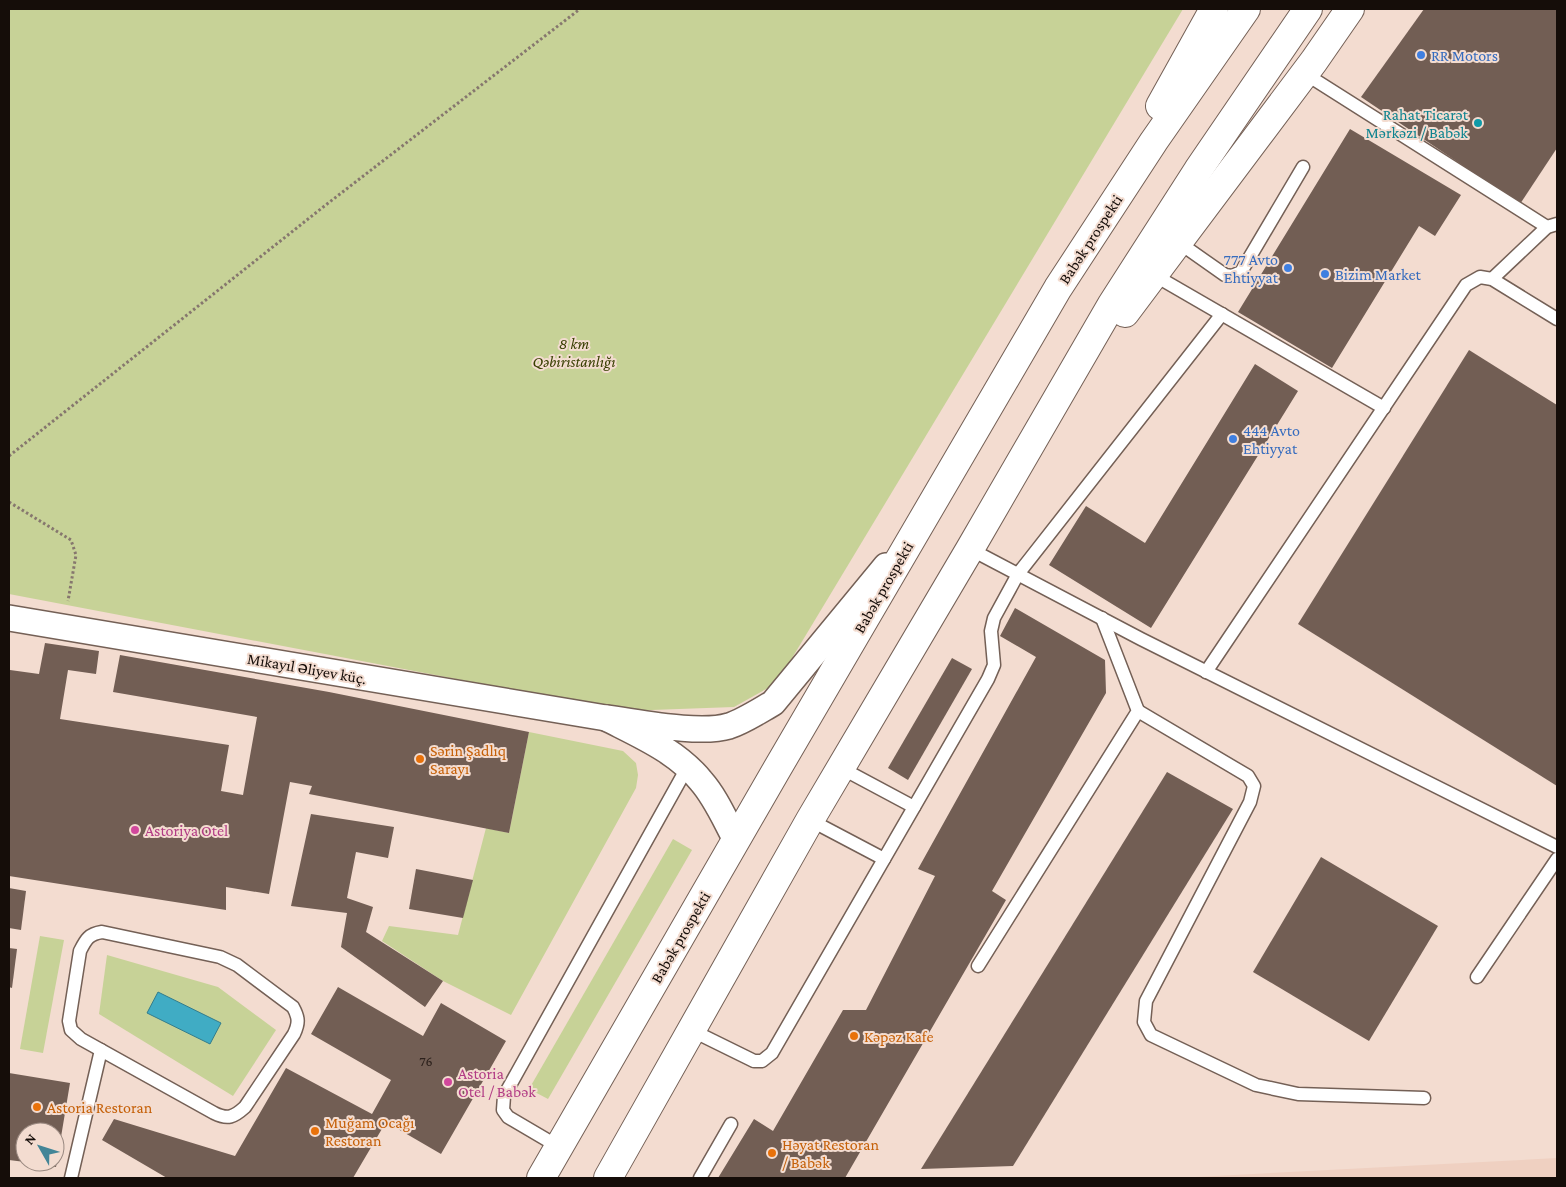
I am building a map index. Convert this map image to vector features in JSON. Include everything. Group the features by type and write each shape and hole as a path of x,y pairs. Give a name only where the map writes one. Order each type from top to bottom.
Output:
{"main road":[{"path":"1058,288 1214,9"},
{"name":"Babək prospekti","path":"541,1178 1058,288 1154,141 1246,9"},
{"path":"608,1178 810,820 1112,304 1198,170 1308,9"},
{"path":"1040,427 1350,9"}],"street":[{"name":"Mikayıl Əliyev küç.","path":"9,618 606,718 687,728 711,729 729,726 773,703 920,525"},
{"path":"606,718 664,748 688,766 710,792 736,840"}],"lane":[{"path":"1304,73 1552,226 1492,279"},
{"path":"1178,242 1225,275 1232,276 1241,272 1302,167"},
{"path":"1154,275 1384,408"},
{"path":"1206,672 1466,285 1480,278 1492,279 1557,319"},
{"path":"692,1030 754,1061 762,1061 772,1053 988,680 994,665 991,631 994,618 1018,574 1222,314"},
{"path":"970,549 1206,672 1557,848"},
{"path":"1102,618 1138,711 1248,776 1254,786 1250,802 1146,1001 1144,1022 1151,1035 1256,1085 1264,1087 1298,1094 1424,1098"},
{"path":"978,966 1138,711"},
{"path":"559,1147 508,1117 504,1110 504,1096 688,766"},
{"path":"841,768 914,807"},
{"path":"810,820 884,859"},
{"path":"1478,977 1557,860"},
{"path":"102,932 220,957 237,965 293,1007 298,1016 298,1024 294,1034 245,1107 236,1115 223,1118 101,1050 81,1039 71,1030 69,1021 80,951 85,940 93,934 102,932"},
{"path":"71,1178 101,1050"},
{"path":"700,1178 731,1124"}],"path":[{"path":"9,456 320,210 580,9"},
{"path":"9,502 71,540 76,555 64,627"}],"shaded area":[{"path":"1557,1158 1557,1178 1176,1178"}],"green space":[{"name":"8 km Qəbiristanlığı","path":"9,9 1183,9 777,683 734,707 624,711 9,594"},
{"path":"529,732 623,751 636,763 638,775 636,788 511,1015 443,981 382,941 389,926 458,935 486,828 509,833"},
{"path":"673,839 692,850 548,1099 529,1089"},
{"path":"40,936 64,940 43,1053 20,1049"},
{"path":"107,955 218,987 276,1030 233,1096 99,1014"}],"water":[{"path":"158,992 221,1023 210,1044 147,1013"}],"building":[{"name":"Rahat Ticarət Mərkəzi / Babək","path":"1424,9 1557,9 1557,148 1520,204 1361,97"},
{"name":"Bizim Market","path":"1350,129 1461,195 1435,236 1419,226 1332,368 1238,312"},
{"path":"1469,350 1557,405 1557,786 1298,624"},
{"path":"1255,364 1298,391 1151,628 1049,565 1086,506 1145,543"},
{"path":"1015,608 1105,660 1106,693 992,891 1006,900 845,1178 718,1178 754,1119 773,1131 843,1010 866,1010 935,876 918,869 1036,657 1000,636"},
{"path":"45,643 99,651 96,674 68,670 60,719 229,745 221,791 243,795 257,717 113,692 120,655 329,692 529,732 509,833 309,794 312,786 290,782 269,894 226,887 226,910 9,876 10,670 39,674"},
{"path":"952,658 972,669 908,780 888,768"},
{"path":"1167,772 1233,809 1013,1166 921,1169"},
{"path":"311,814 394,827 388,858 356,852 347,898 373,907 366,932 443,981 425,1007 341,947 347,913 291,906"},
{"path":"1321,857 1438,926 1369,1041 1253,972"},
{"path":"416,869 473,880 463,918 409,909"},
{"path":"9,888 26,891 21,930 9,928"},
{"path":"9,948 17,949 12,988 9,987"},
{"path":"338,987 423,1036 441,1003 506,1041 441,1154 386,1122 353,1178 167,1178 102,1140 114,1119 235,1156 286,1068 372,1114 391,1080 311,1034"},
{"name":"Astoria Restoran","path":"9,1073 70,1083 64,1122 15,1122 15,1161 9,1160"}],"place":[{"name":"RR Motors","path":"1421,55"},
{"name":"Rahat Ticarət Mərkəzi / Babək","path":"1478,123"},
{"name":"777 Avto Ehtiyyat","path":"1288,268"},
{"name":"Bizim Market","path":"1325,274"},
{"name":"444 Avto Ehtiyyat","path":"1233,439"},
{"name":"Sərin Şadlıq Sarayı","path":"420,759"},
{"name":"Astoriya Otel","path":"135,830"},
{"name":"Kəpəz Kafe","path":"854,1036"},
{"name":"Astoria Otel / Babək","path":"448,1082"},
{"name":"Astoria Restoran","path":"37,1107"},
{"name":"Muğam Ocağı Restoran","path":"315,1131"},
{"name":"Həyat Restoran / Babək","path":"772,1153"}]}
